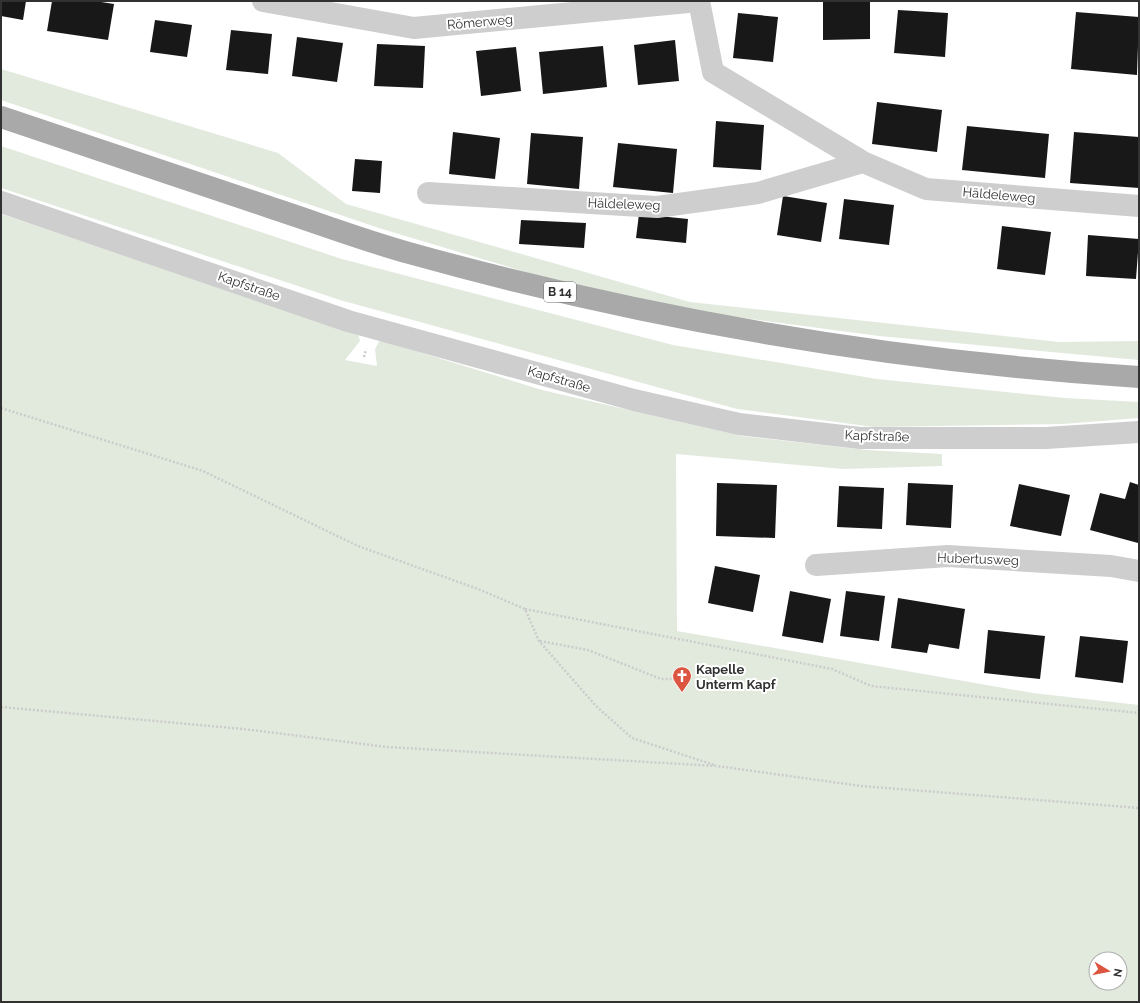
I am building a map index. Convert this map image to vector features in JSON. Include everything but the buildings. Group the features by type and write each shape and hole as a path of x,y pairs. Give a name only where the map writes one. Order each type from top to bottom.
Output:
{"main road":[{"name":"B 14","path":"1,117 406,253 582,298 722,327 864,350 962,361 1139,377"}],"street":[{"name":"Römerweg","path":"263,1 414,28 699,1"},
{"name":"Häldeleweg","path":"699,1 713,72 864,162 926,189 1139,206"},
{"name":"Häldeleweg","path":"428,193 658,207 758,193 864,162"},
{"name":"Kapfstraße","path":"1,202 348,320 634,400 739,424 860,438 1046,438 1139,432"},
{"name":"Hubertusweg","path":"816,566 948,556 1111,566 1139,570"}],"path":[{"path":"1,408 203,471 358,546 478,588 525,609 832,669 871,686 1139,713"},
{"path":"525,609 539,641 596,706 632,738 717,766"},
{"path":"539,641 588,650 661,679 686,679"},
{"path":"1,707 236,728 387,747 717,766 861,786 1139,808"}],"shaded area":[{"path":"1,69 278,153 346,204 690,302 1059,342 1139,341 1139,360 879,336 698,312 569,285 382,229 1,100"},
{"path":"1,146 342,259 673,345 877,379 1065,398 1139,402 1139,418 1063,424 874,427 737,409 340,300 1,188"},
{"path":"1,214 358,333 360,341 345,360 377,366 375,349 380,340 542,390 742,436 867,450 942,454 942,466 844,469 676,454 677,631 1033,693 1139,705 1139,1002 1,1002"}],"place":[{"name":"Kapelle Unterm Kapf","path":"682,693"}]}
